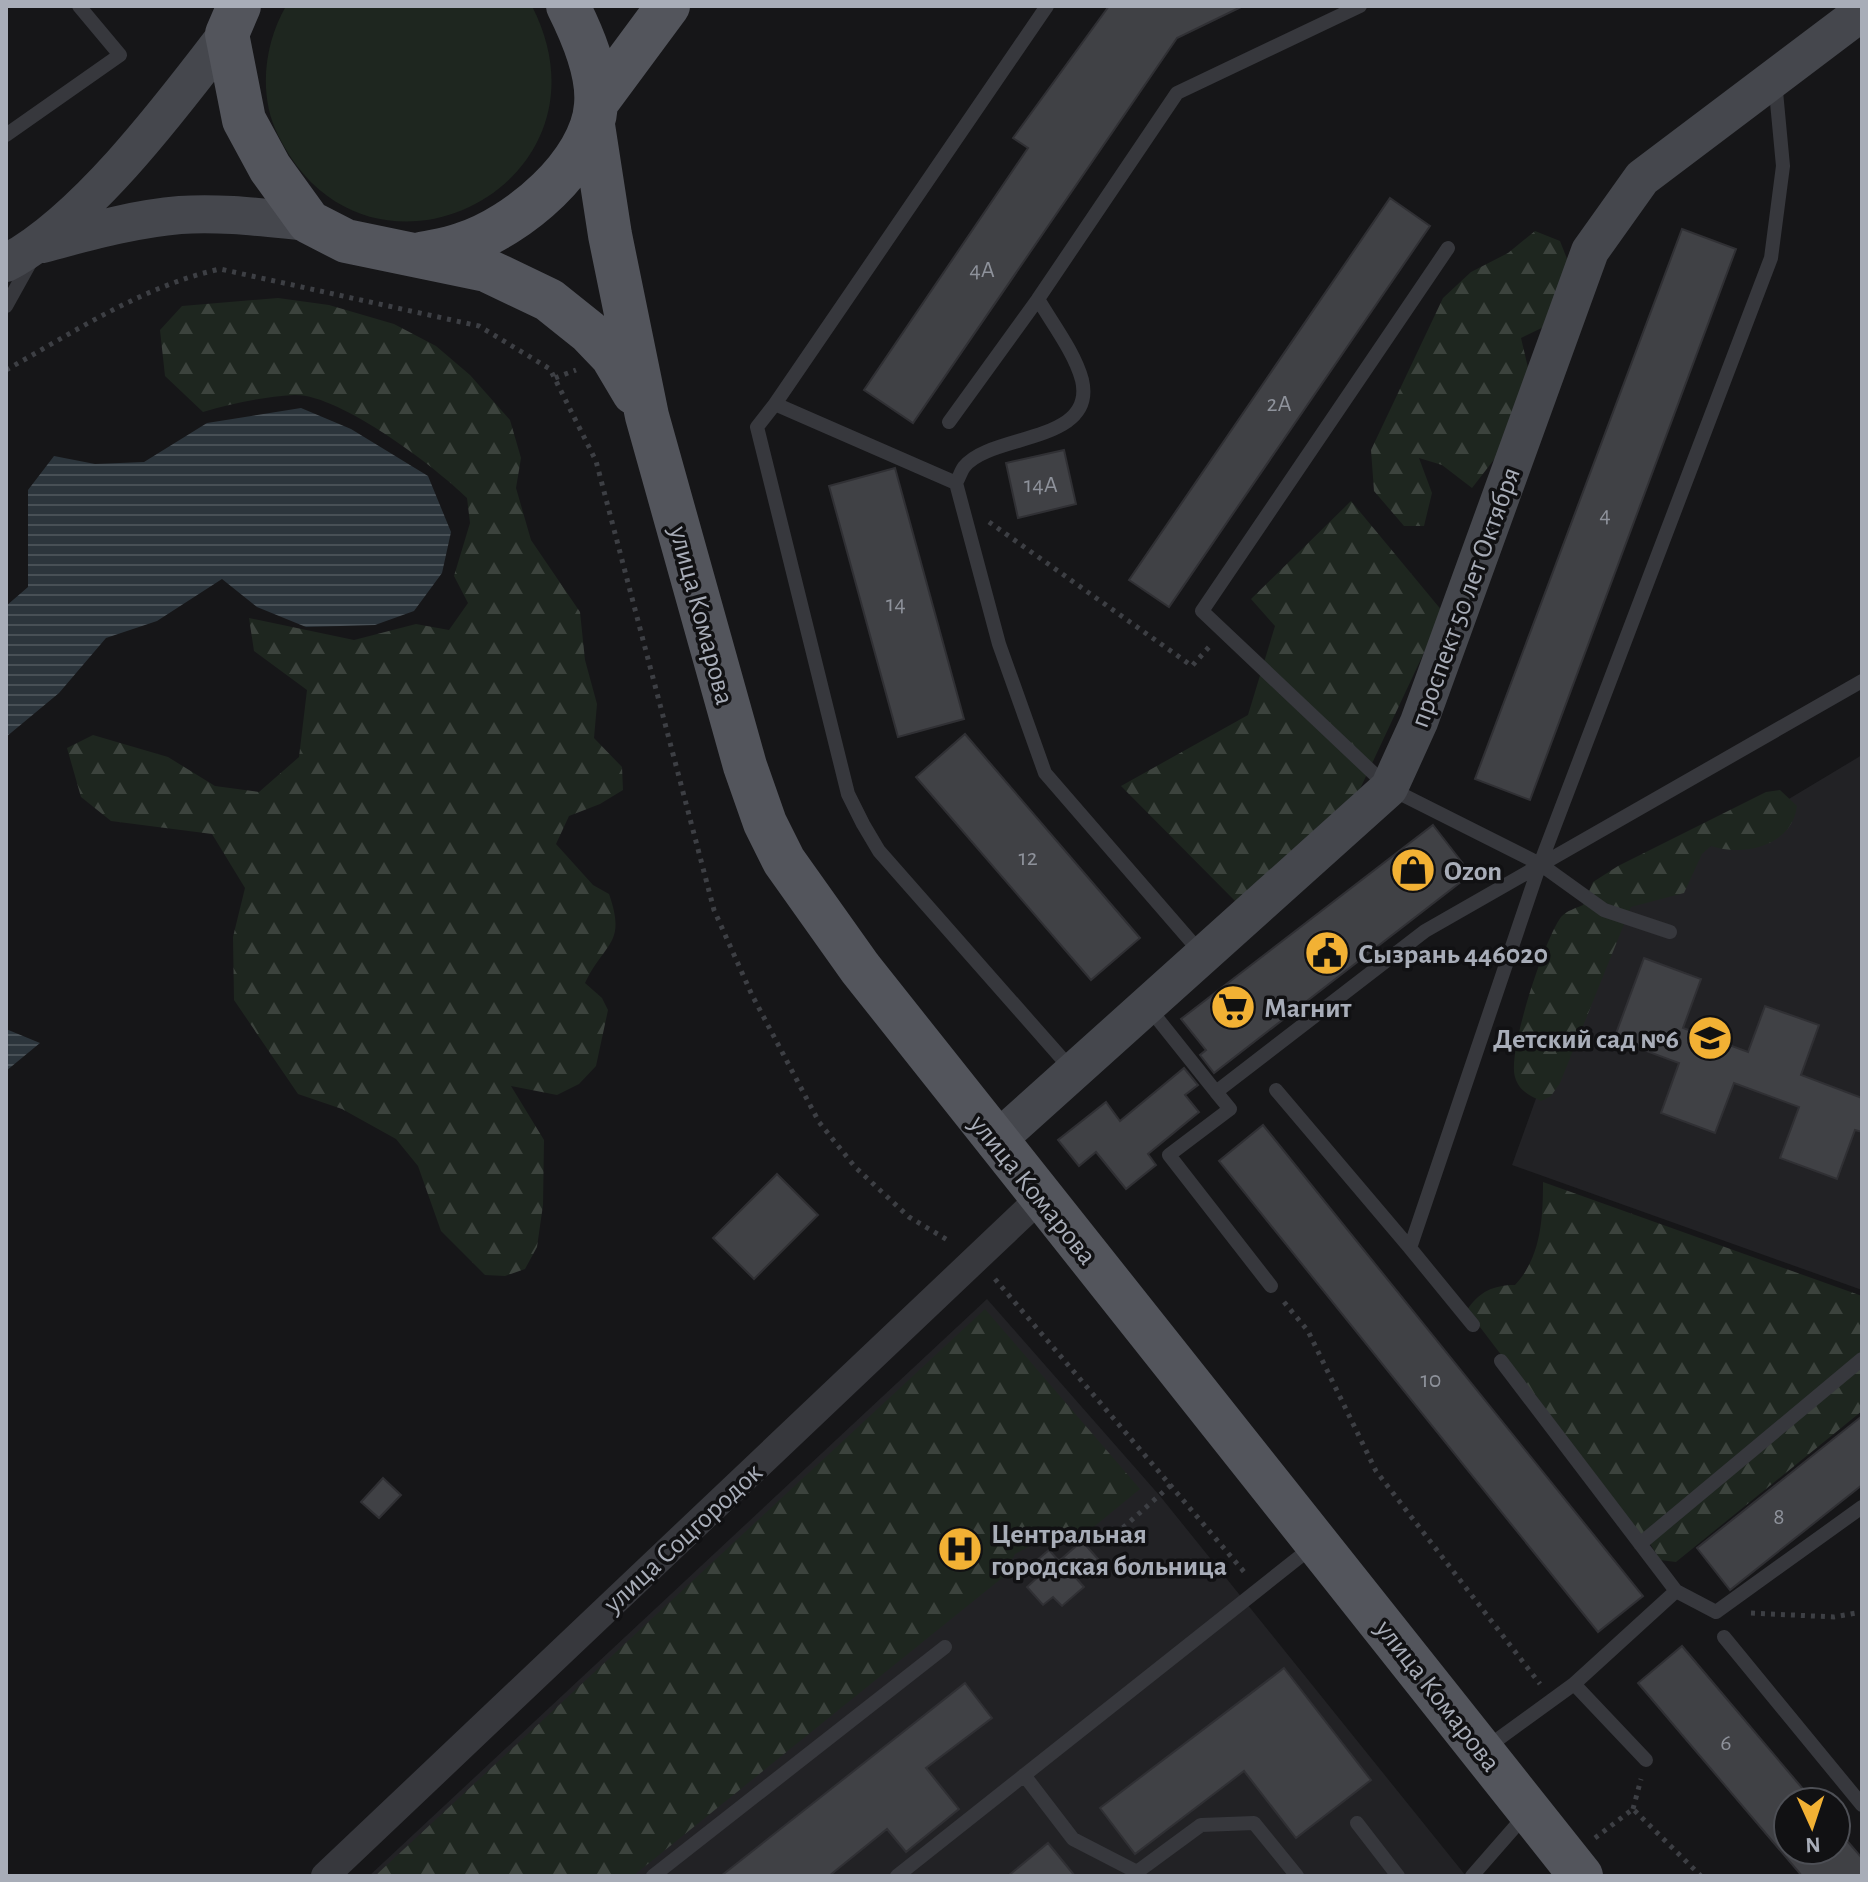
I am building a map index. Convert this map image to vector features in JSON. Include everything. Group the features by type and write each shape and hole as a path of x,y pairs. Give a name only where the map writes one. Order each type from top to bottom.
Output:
{"main road":[{"path":"568,6 585,39 647,416"},
{"path":"419,255 465,244 527,210 572,163 595,114 668,6"},
{"path":"233,20 244,120 270,168 309,222 346,241 391,253 419,255 486,270 549,300 589,332 612,356 647,416"},
{"name":"улица Комарова","path":"647,416 737,738 765,823 809,900 995,1142 1319,1542 1575,1868"}],"street":[{"name":"проспект 50 лет Октября","path":"995,1142 1201,953 1389,788 1419,722 1590,251 1642,178 1862,12"},
{"path":"18,251 156,124 233,20"},
{"path":"18,251 113,225 181,215 236,215 309,222"},
{"name":"улица Соцгородок","path":"325,1876 1040,1198"}],"lane":[{"path":"6,135 120,55 79,6"},
{"path":"1047,6 757,427 848,794 879,851 1072,1070"},
{"path":"949,422 1038,299 1177,93 1360,6"},
{"path":"1410,1248 1540,864 1771,258 1783,166 1775,77"},
{"path":"1448,248 1202,611 1389,788 1540,864 1604,910 1670,932"},
{"path":"6,306 18,251"},
{"path":"1038,299 1081,376 1081,396 1076,409 1055,431 1016,440 981,454 965,465 956,483 999,644 1045,773 1201,953"},
{"path":"775,404 956,483"},
{"path":"1216,1092 1425,931 1862,681"},
{"path":"1146,1005 1230,1109 1169,1155 1271,1286"},
{"path":"1276,1090 1473,1325"},
{"path":"1640,1544 1862,1359"},
{"path":"1501,1361 1676,1591 1716,1612 1862,1507"},
{"path":"897,1876 1319,1542"},
{"path":"1482,1750 1574,1684 1676,1591"},
{"path":"1724,1637 1862,1805"},
{"path":"653,1876 945,1647"},
{"path":"1574,1684 1646,1760"},
{"path":"1024,1775 1073,1839 1137,1872 1201,1825 1254,1823 1297,1876"},
{"path":"1472,1876 1530,1811"},
{"path":"1357,1823 1398,1876"}],"path":[{"path":"6,370 148,293 187,276 220,269 479,326 550,369 596,461 714,910 752,995 819,1122 855,1167 909,1217 976,1258 1259,1591"},
{"path":"963,504 1192,666 1223,631"},
{"path":"1271,1286 1308,1331 1345,1414 1376,1471 1552,1701"},
{"path":"1108,1541 1171,1485"},
{"path":"1716,1612 1834,1617 1862,1612"},
{"path":"1575,1868 1633,1809 1646,1760"},
{"path":"1633,1809 1701,1876"}],"shaded area":[{"path":"301,408 351,429 428,476 451,532 442,573 414,611 375,625 306,627 257,607 222,579 157,621 106,638 59,693 6,737 6,606 28,587 28,490 54,456 95,464 144,462 207,423"},
{"name":"Детский сад №6","path":"1862,755 1862,1290 1512,1165 1604,910"},
{"path":"6,1029 40,1043 6,1071"},
{"name":"Центральная городская больница","path":"987,1299 1160,1496 1466,1876 369,1876"}],"green space":[{"path":"286,6 532,6 551,71 544,127 515,173 472,206 421,221 368,216 318,189 278,135 272,120 266,70 273,37"},
{"path":"1535,231 1560,241 1573,274 1554,322 1521,338 1529,372 1496,457 1472,488 1442,465 1419,458 1432,493 1424,526 1404,526 1374,491 1371,450 1443,298 1471,272 1508,253"},
{"path":"278,298 329,305 394,324 436,346 470,375 510,420 521,458 516,488 531,540 580,612 585,660 597,704 594,738 622,767 623,790 600,804 569,816 556,844 593,885 609,894 616,924 614,934 585,983 602,998 608,1010 596,1066 579,1084 557,1095 511,1086 544,1140 543,1205 537,1247 525,1269 505,1276 485,1275 441,1231 418,1166 396,1139 342,1109 298,1094 234,1000 233,937 245,888 212,834 111,821 81,797 67,748 93,735 168,757 215,786 259,792 299,757 307,690 254,651 249,618 354,640 416,624 449,630 468,603 454,576 470,523 467,498 410,451 360,419 313,398 294,395 271,397 203,412 165,376 160,330 182,306"},
{"path":"1351,501 1443,612 1345,821 1239,905 1121,786 1248,715 1275,626 1251,599"},
{"path":"1780,790 1797,806 1786,831 1776,839 1751,849 1711,846 1702,854 1684,893 1631,907 1560,1083 1551,1096 1541,1101 1525,1092 1515,1077 1517,1044 1537,970 1561,917 1583,905 1593,882 1618,866 1766,792"},
{"path":"1543,1182 1862,1296 1862,1352 1640,1537 1467,1310 1482,1294 1500,1286 1515,1285 1524,1274 1539,1237"},
{"path":"985,1309 1140,1489 1090,1530 1054,1533 1015,1554 1002,1578 633,1876 375,1876"},
{"path":"1862,1365 1862,1411 1676,1562 1660,1560 1649,1542"}],"building":[{"path":"1109,6 1243,6 1177,38 913,423 864,390 1028,148 1013,138"},
{"path":"1390,198 1430,226 1169,607 1129,580"},
{"path":"1682,229 1736,249 1530,800 1475,779"},
{"path":"1064,450 1076,504 1018,518 1006,463"},
{"path":"895,468 964,719 898,737 829,486"},
{"path":"965,734 1140,938 1091,980 916,777"},
{"path":"1433,825 1471,874 1214,1073 1200,1055 1206,1050 1181,1019"},
{"path":"1644,958 1701,979 1683,1028 1748,1052 1765,1006 1819,1025 1801,1075 1862,1098 1862,1132 1855,1130 1837,1179 1780,1158 1799,1107 1734,1083 1715,1133 1661,1113 1679,1063 1614,1039"},
{"path":"1184,1068 1198,1085 1185,1095 1199,1112 1148,1154 1156,1165 1126,1189 1096,1152 1079,1166 1058,1140 1106,1102 1120,1121"},
{"path":"1263,1125 1643,1596 1598,1632 1219,1161"},
{"path":"777,1174 818,1215 754,1279 713,1238"},
{"path":"1862,1416 1862,1485 1730,1590 1697,1548"},
{"path":"383,1478 401,1495 379,1518 361,1502"},
{"path":"1082,1541 1098,1559 1076,1578 1084,1587 1062,1606 1053,1597 1043,1605 1027,1587 1038,1577 1029,1567 1049,1550 1059,1561"},
{"path":"1682,1646 1800,1786 1772,1786 1772,1841 1638,1683"},
{"path":"1284,1668 1371,1780 1296,1838 1244,1771 1135,1854 1100,1808"},
{"path":"965,1683 992,1718 926,1768 959,1809 906,1852 887,1829 829,1876 721,1876"},
{"path":"1048,1843 1075,1876 1008,1876"},
{"path":"1852,1846 1862,1858 1862,1876 1802,1876 1794,1866 1852,1866"}],"place":[{"name":"Ozon","path":"1413,870"},
{"name":"Сызрань 446020","path":"1327,953"},
{"name":"Магнит","path":"1233,1007"},
{"name":"Детский сад №6","path":"1710,1038"},
{"name":"Центральная городская больница","path":"960,1549"}]}
